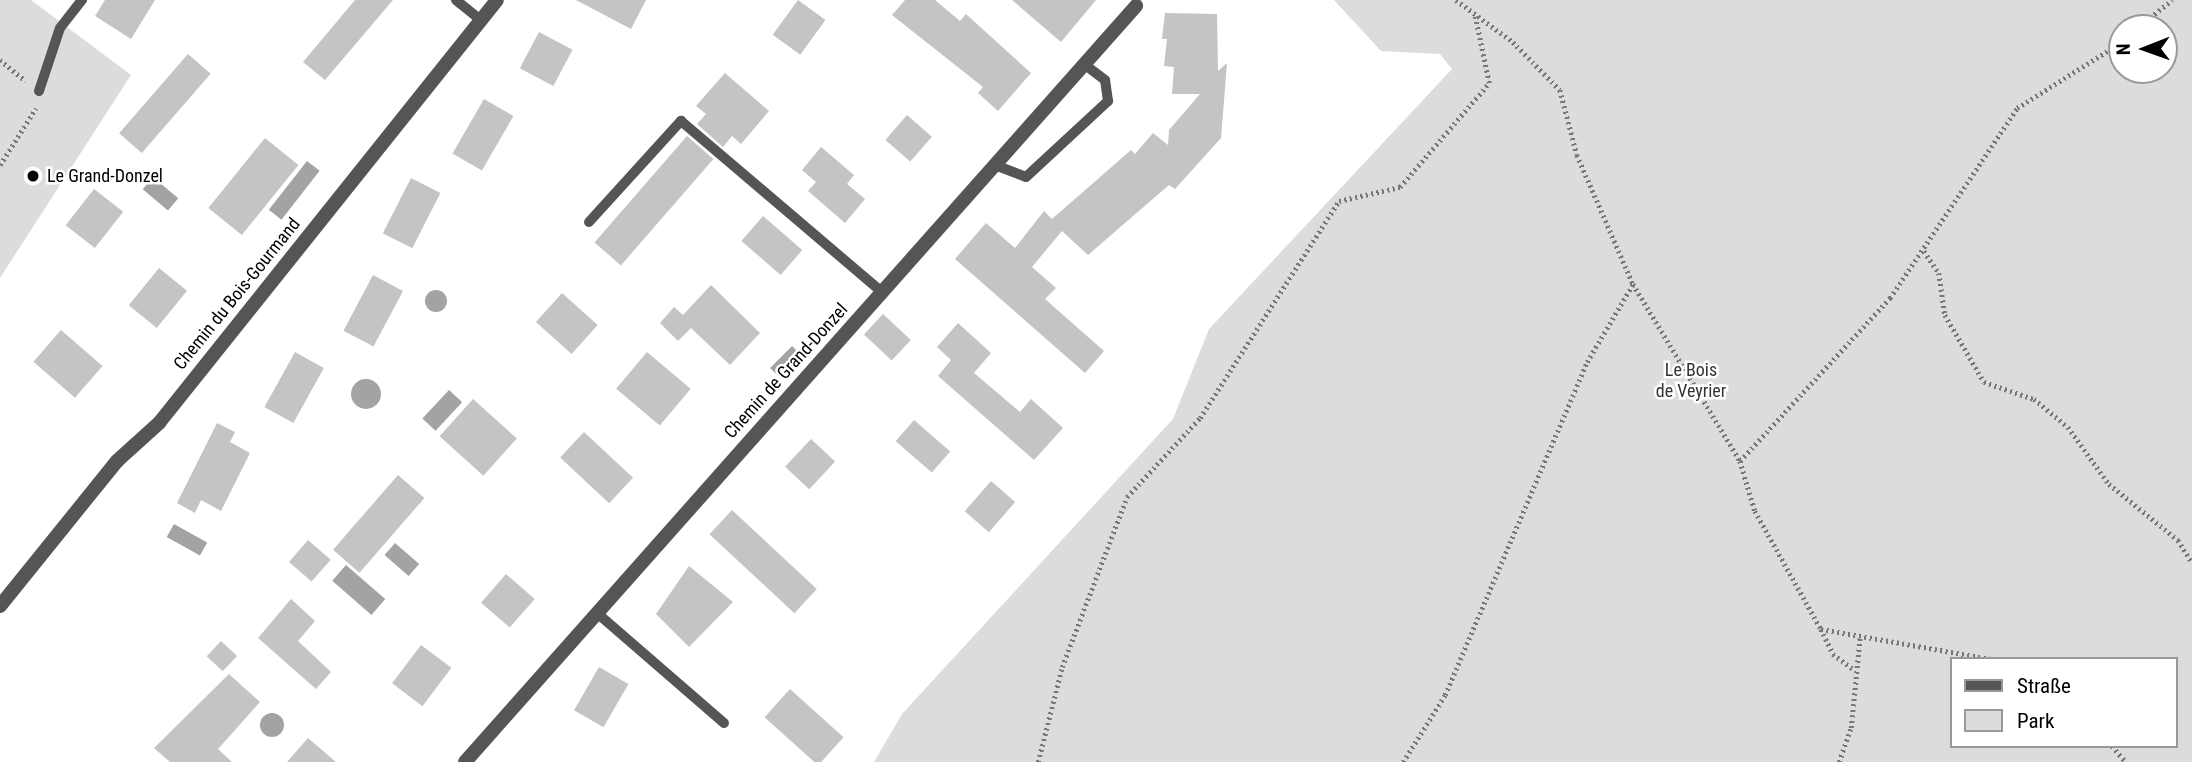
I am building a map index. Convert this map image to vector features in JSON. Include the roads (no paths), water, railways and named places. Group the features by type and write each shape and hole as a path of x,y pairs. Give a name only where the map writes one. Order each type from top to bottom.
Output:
{"street":[{"name":"Chemin du Bois-Gourmand","path":"0,606 117,461 159,423 497,0"},
{"name":"Chemin de Grand-Donzel","path":"465,762 1136,6"}],"lane":[{"path":"39,91 60,28 82,0"},
{"path":"456,0 481,20"},
{"path":"995,165 1026,177 1108,101 1105,80 1084,64"},
{"path":"589,222 681,121 882,292"},
{"path":"597,612 724,723"}],"place":[{"name":"Le Grand-Donzel","path":"33,176"}],"park label":[{"name":"Le Bois de Veyrier","path":"1691,381"}]}
